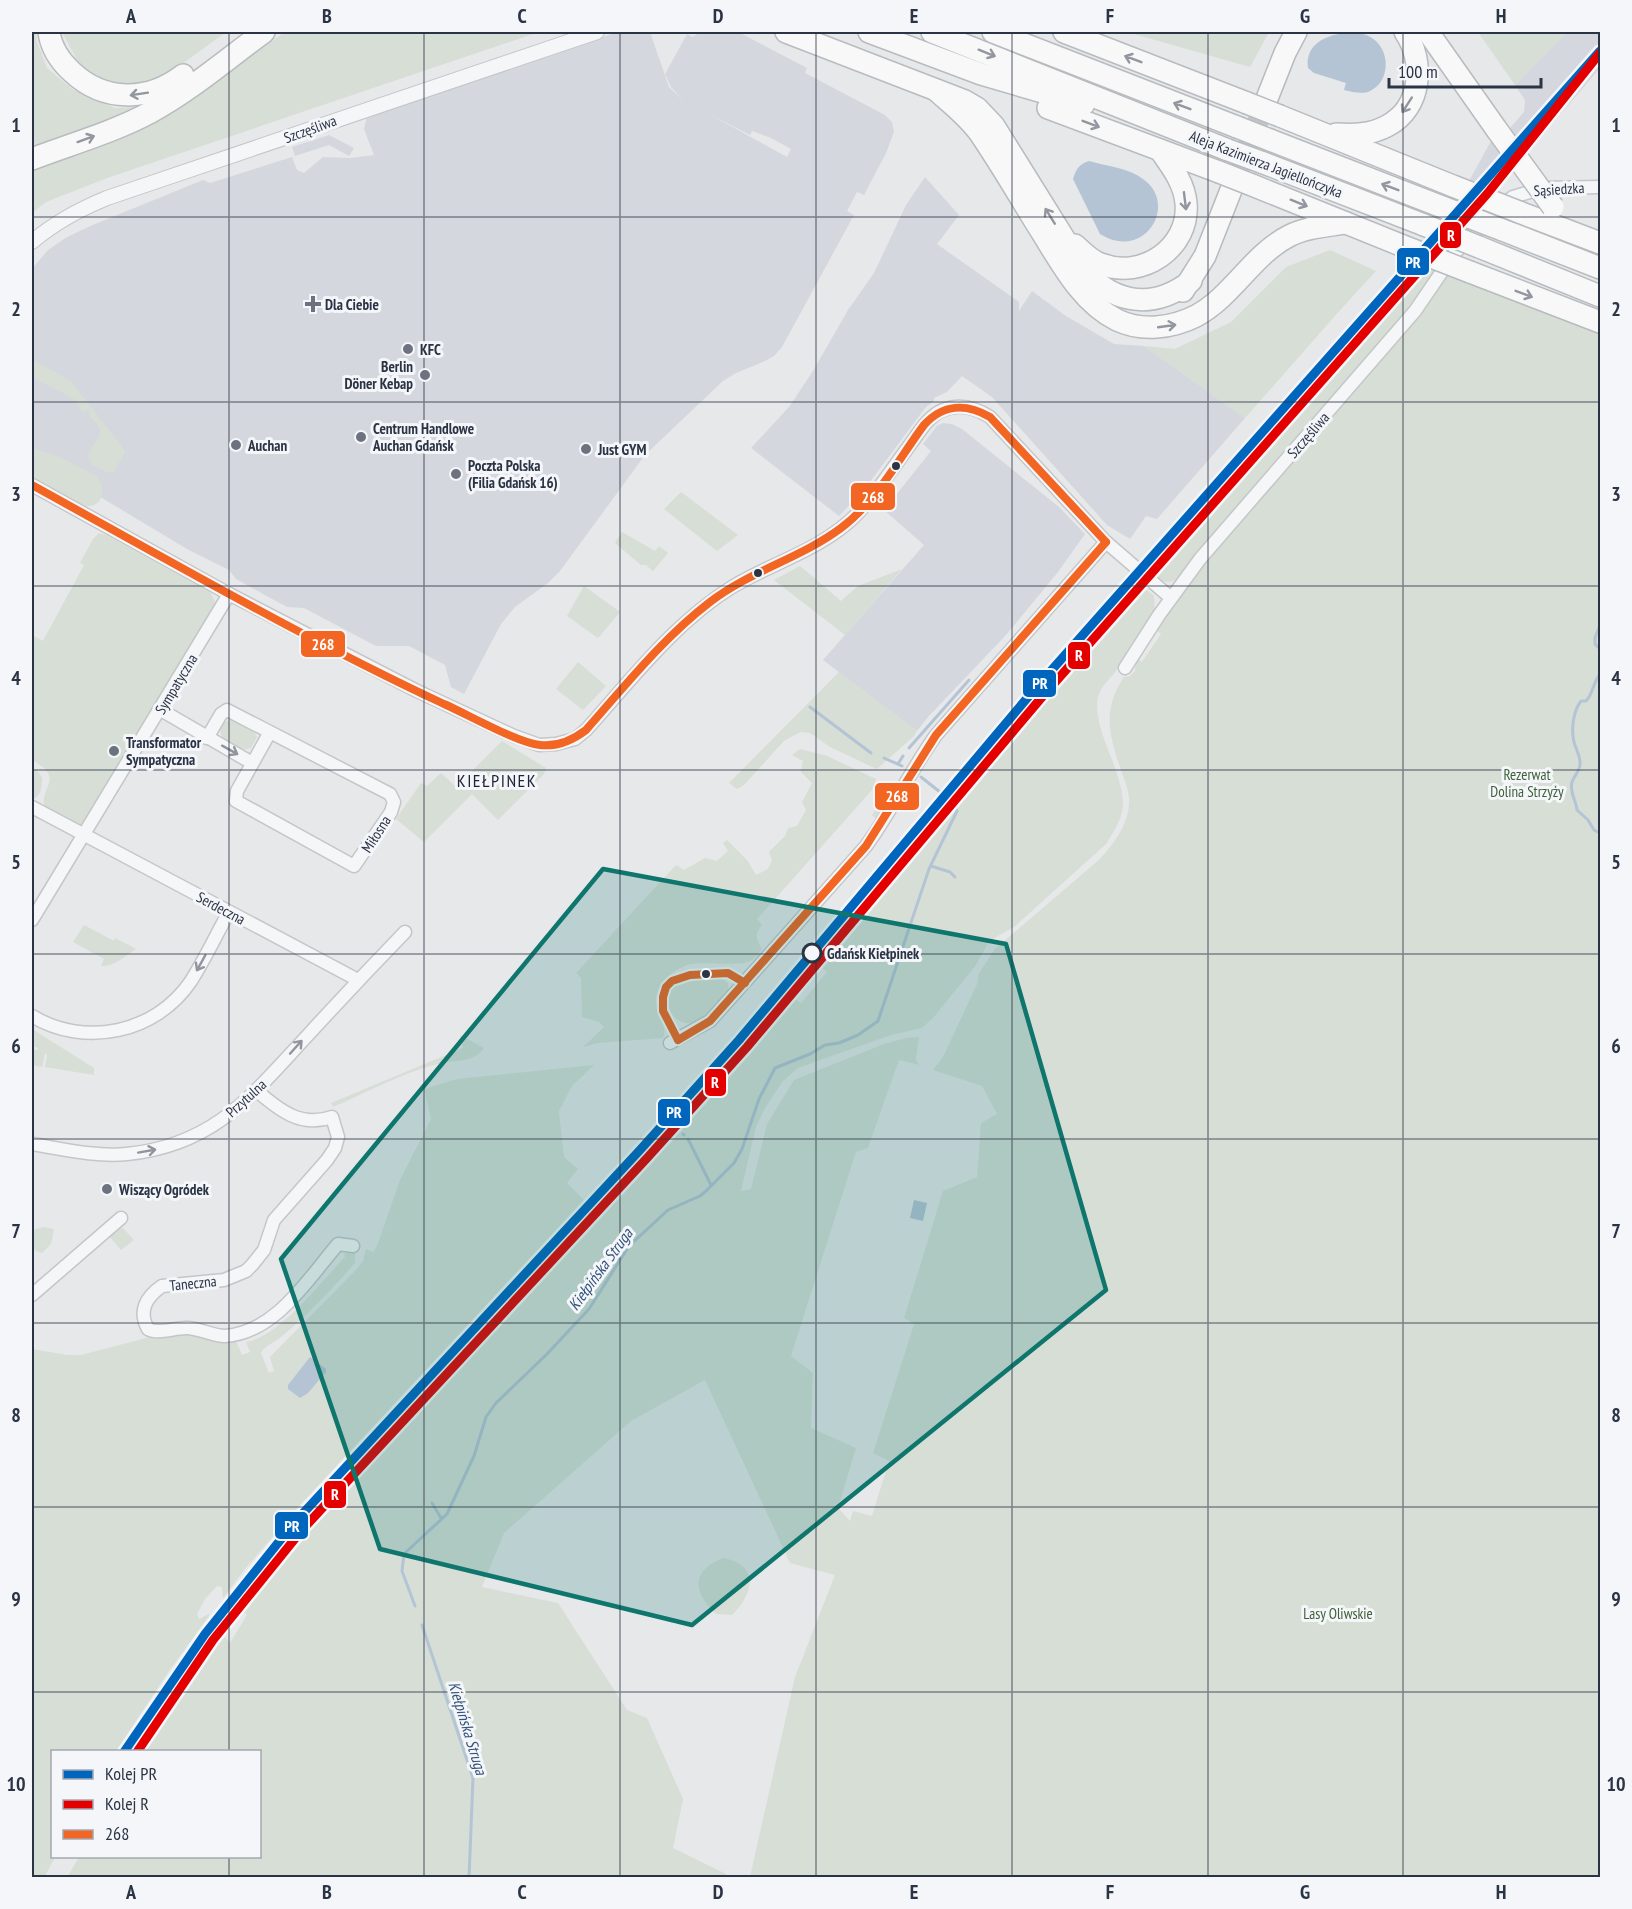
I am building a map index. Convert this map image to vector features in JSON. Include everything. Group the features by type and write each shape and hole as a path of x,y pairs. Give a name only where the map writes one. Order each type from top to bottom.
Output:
{"highway":[{"path":"49,32 55,51 64,65 78,78 93,88 122,96 139,95 158,90 178,79 241,32"},
{"path":"32,159 151,112 187,89 264,32"},
{"path":"786,32 965,100 984,114 1088,274 1106,290 1142,300 1159,298 1191,281"},
{"path":"869,32 981,74 1072,102 1130,111"},
{"name":"Aleja Kazimierza Jagiellończyka","path":"932,32 1600,296"},
{"name":"Aleja Kazimierza Jagiellończyka","path":"993,32 1600,268"},
{"path":"1064,32 1264,106 1453,186 1600,243"},
{"path":"1264,106 1296,32"},
{"path":"1326,134 1371,133 1394,122 1407,107 1414,94 1418,69 1414,46 1405,32"},
{"path":"1428,32 1534,183 1574,233"},
{"path":"981,74 994,87 1600,322"},
{"path":"936,90 980,133 1059,261 1080,289 1091,302 1116,320 1143,327 1176,325 1218,301 1280,241 1302,231 1346,223"},
{"path":"1064,239 1074,243 1088,257 1100,264 1116,268 1145,266 1167,253 1185,221 1186,204 1179,178 1160,150"},
{"path":"1080,289 1120,311 1144,314 1164,307 1178,297 1191,281 1210,245 1235,181"}],"street":[{"name":"Szczęśliwa","path":"32,242 54,224 100,201 349,114 597,32"},
{"name":"Sąsiedzka","path":"1442,270 1489,216 1512,197 1543,188 1600,187"},
{"name":"Szczęśliwa","path":"1125,668 1172,598 1216,540 1415,312 1442,270"},
{"path":"32,485 229,594 448,707 530,743 556,744 575,739 586,730 673,634 703,608 731,588 804,552 840,530 872,496 927,422 944,409 962,406 977,409 990,417 1106,542 1172,598"},
{"path":"674,1042 710,1021 866,846 885,821 919,759 936,735 1106,542"},
{"name":"Sympatyczna","path":"32,920 229,594"},
{"path":"161,710 252,763"},
{"name":"Miłosna","path":"207,738 221,714 227,710 367,781 390,794 394,802 391,812 354,866 236,801 235,795 270,732"},
{"path":"32,807 83,835"},
{"name":"Serdeczna","path":"83,835 358,980"},
{"path":"32,1016 62,1030 90,1033 122,1029 145,1021 174,1002 190,981 229,912"},
{"name":"Przytulna","path":"32,1144 88,1153 126,1154 180,1142 219,1122 257,1091 405,932"},
{"name":"Taneczna","path":"257,1091 291,1116 312,1120 332,1117 338,1137 335,1148 274,1220 266,1244 252,1265 224,1280 162,1286 154,1291 145,1304 143,1319 148,1329 154,1332 187,1328 221,1336 246,1331 263,1323 278,1311 338,1244 353,1245"},
{"path":"32,1295 121,1218"}],"highlighted area":[{"path":"603,869 1006,944 1106,1290 692,1625 380,1549 281,1259"}],"shaded area":[{"path":"618,32 650,32 669,87 683,100 671,87 665,74 687,34 693,37 700,32 738,32 807,68 805,73 885,115 892,122 894,132 886,153 864,195 857,192 847,211 854,215 782,347 774,356 723,381 645,455 560,571 548,583 515,607 501,624 464,694 451,687 445,665 409,646 376,646 304,608 287,607 236,579 229,570 187,549 32,456 32,269 48,250 67,237 95,224 203,180 210,183 292,157 297,170 304,173 323,157 350,158 374,155 364,129 367,117","holes":["709,114 750,135 752,131 791,149 787,157"]},
{"path":"1567,32 1600,32 1600,68 1429,263 1411,256 1469,181 1491,141 1510,128 1524,112 1525,100 1515,85"},
{"path":"329,135 354,148 349,156 329,145 295,156 292,147"},
{"path":"925,177 959,215 937,244 1019,302 1019,311 1032,291 1066,316 1114,344 1144,346 1245,418 1157,519 1146,516 1130,539 1107,525 992,397 962,376 947,392 934,398 934,401 925,408 864,490 839,516 751,448 789,407 813,371 848,310 874,273 906,205"},
{"path":"943,423 962,429 1059,507 1085,534 1058,572 1006,635 917,731 823,660 924,545 884,510 931,451 923,444 937,426"}],"green space":[{"path":"32,32 36,32 37,42 47,68 72,89 115,108 149,106 32,148"},
{"path":"62,32 226,32 171,72 138,84 106,82 80,65"},
{"path":"285,32 539,32 107,178 46,202 32,213 32,171 124,137 161,120"},
{"path":"1127,32 1269,32 1250,67"},
{"path":"1478,32 1567,32 1515,85"},
{"path":"1330,250 1376,271 1245,418 1144,346 1175,349 1231,322 1286,267"},
{"path":"1429,263 1439,266 1415,304 1180,578 1166,582 1157,577 1154,574"},
{"path":"1446,269 1600,329 1600,1877 750,1877 795,1677 835,1575 790,1563 705,1380 631,1421 504,1533 482,1587 558,1603 627,1710 647,1718 683,1799 673,1848 726,1874 727,1877 67,1878 78,1858 261,1858 261,1750 141,1750 169,1706 221,1633 230,1643 247,1615 244,1612 236,1618 234,1616 316,1517 642,1167 748,1047 751,1049 795,999 801,1003 827,972 822,968 897,877 894,874 1012,734 1143,587 1154,596 1155,614 1103,686 1097,702 1100,726 1123,796 1121,816 1106,844 1014,927 989,941 976,965 933,1018 922,1028 891,1035 798,1068 782,1082 756,1127 741,1191 751,1189 767,1124 794,1080 884,1044 919,1037 916,1059 919,1065 899,1060 868,1148 856,1152 791,1356 813,1373 811,1428 856,1448 838,1508 850,1521 853,1511 872,1516 889,1461 873,1453 914,1324 904,1318 943,1191 977,1177 981,1123 997,1114 982,1086 933,1070 943,1057 977,984 979,973 995,949 1100,859 1125,823 1129,797 1113,745 1110,712 1117,689 1124,677 1130,676 1135,671 1136,658 1142,662 1161,634 1155,629 1218,543 1411,325"},
{"path":"32,359 71,381 123,448 125,452 114,472 102,470 90,462 90,451 100,430 89,417 90,412 86,410 82,413 77,402 72,398 32,377"},
{"path":"32,448 56,455 97,476 102,487 99,501 90,506 84,506 32,479"},
{"path":"681,492 738,535 717,551 664,509"},
{"path":"622,532 655,551 659,546 668,553 653,571 646,565 641,565 615,543"},
{"path":"99,533 210,592 215,601 212,611 214,613 82,826 79,826 44,807 50,777 42,766 32,760 32,635 43,641 84,565 80,563 93,539"},
{"path":"800,566 841,601 858,586 902,569 845,635 774,580"},
{"path":"584,586 620,612 598,638 567,616"},
{"path":"578,662 606,686 583,710 556,689"},
{"path":"839,672 917,731 914,736 877,769 830,747 810,733 800,732 784,741 744,785 737,789 729,783"},
{"path":"235,720 252,728 257,737 251,748 235,747 223,737 220,731 221,726"},
{"path":"502,741 546,768 544,774 498,820 472,794 424,842 396,819 421,783 427,786 441,773 456,787"},
{"path":"800,749 827,756 876,779 872,790 757,919 762,925 757,937 762,949 747,962 687,965 667,978 656,996 658,1012 664,1027 663,1038 598,1043 583,1047 604,1027 599,1022 582,1017 581,978 576,973 676,865 684,870 705,858 717,861 728,851 723,843 727,840 747,860 756,875 768,869 772,860 769,852 785,836 788,828 797,826 806,810 802,802 812,783 801,772 803,761 792,755"},
{"path":"32,768 37,770 42,778 39,794 32,799"},
{"path":"885,789 891,794 876,819 872,815 877,808 880,792"},
{"path":"84,925 114,941 115,938 136,949 115,963 101,966 104,959 73,942"},
{"path":"722,979 728,983 729,991 706,1017 688,1023 675,1018 668,1005 668,998 676,985 692,980"},
{"path":"32,1029 94,1068 94,1075 45,1067 47,1055 45,1053 42,1067 32,1065 32,1049 37,1050 38,1048 32,1046"},
{"path":"460,1035 484,1048 471,1058 414,1071 333,1107 331,1103 463,1048"},
{"path":"594,1065 572,1086 559,1111 564,1157 578,1169 567,1183 584,1200 301,1504 223,1598 222,1587 217,1586 205,1599 197,1614 199,1619 209,1614 209,1616 117,1750 51,1750 51,1858 54,1858 44,1878 32,1877 32,1349 81,1355 154,1336 189,1333 236,1341 242,1355 250,1352 246,1342 259,1338 285,1320 312,1294 345,1257 349,1249 355,1253 355,1263 302,1319 262,1351 269,1373 274,1371 270,1357 355,1271 363,1261 366,1249 373,1252 377,1246 400,1180 431,1119 424,1089 457,1079"},
{"path":"43,1227 54,1229 51,1244 42,1253 36,1251 32,1246 32,1232"},
{"path":"123,1228 134,1240 121,1250 109,1236"},
{"path":"723,1558 743,1567 750,1581 745,1598 732,1615 716,1614 708,1606 699,1590 700,1576 705,1569"}],"water":[{"path":"1344,33 1369,36 1383,50 1386,66 1384,74 1376,88 1368,92 1344,90 1346,83 1314,73 1308,68 1310,53 1317,43 1330,36"},
{"path":"1089,161 1131,172 1143,179 1153,190 1158,202 1157,215 1152,226 1143,235 1131,241 1116,241 1100,234 1073,179 1078,167"},
{"path":"914,1200 927,1203 923,1221 910,1218"},
{"path":"310,1357 326,1369 326,1372 308,1393 300,1398 288,1389 288,1385"}],"waterway":[{"path":"1600,625 1595,638 1595,644 1600,649"},
{"path":"1600,674 1588,699 1581,701 1574,715 1573,737 1580,765 1571,786 1577,810 1588,820 1594,830 1600,833"},
{"path":"909,748 969,680"},
{"path":"810,707 871,753"},
{"path":"898,764 903,756"},
{"path":"884,758 902,766"},
{"path":"921,777 940,792"},
{"name":"Kiełpińska Struga","path":"415,1606 402,1571 404,1554 447,1514 474,1456 486,1417 496,1403 589,1309 629,1246 668,1210 700,1196 734,1163 742,1149 759,1099 775,1068 810,1054 825,1045 839,1043 858,1035 878,1021 929,869 957,811 953,803"},
{"path":"931,866 950,872 955,877"},
{"path":"688,1139 711,1185"},
{"path":"432,1503 441,1518"},
{"name":"Kiełpińska Struga","path":"422,1625 473,1778 469,1878"}],"tunnel":[{"path":"1233,185 1266,101"}],"rail line":[{"name":"PR","path":"125,1750 205,1634 294,1523 739,1040 1034,690 1600,51"},
{"name":"R","path":"138,1750 213,1640 302,1530 747,1047 1042,697 1487,194 1600,53"}],"transit line":[{"name":"268","path":"32,485 236,598 391,679 506,734 540,745 564,742 586,730 660,647 693,616 725,591 826,539 854,518 886,480 924,425 931,418 947,410 972,409 990,417 1106,542"},
{"name":"268","path":"678,1040 710,1021 866,846 936,735 1106,542"},
{"name":"268","path":"678,1040 663,1011 663,997 666,987 672,981 690,975 728,973 745,983"}],"place":[{"name":"Dla Ciebie","path":"313,304"},
{"name":"KFC","path":"408,349"},
{"name":"Berlin Döner Kebap","path":"425,375"},
{"name":"Centrum Handlowe Auchan Gdańsk","path":"361,437"},
{"name":"Auchan","path":"236,445"},
{"name":"Just GYM","path":"586,449"},
{"name":"Poczta Polska (Filia Gdańsk 16)","path":"456,474"},
{"name":"Transformator Sympatyczna","path":"114,751"},
{"name":"Gdańsk Kiełpinek","path":"812,953"},
{"name":"Wiszący Ogródek","path":"107,1189"}],"district":[{"name":"KIEŁPINEK","path":"497,780"}],"park label":[{"name":"Rezerwat Dolina Strzyży","path":"1527,782"},
{"name":"Lasy Oliwskie","path":"1338,1613"}]}
